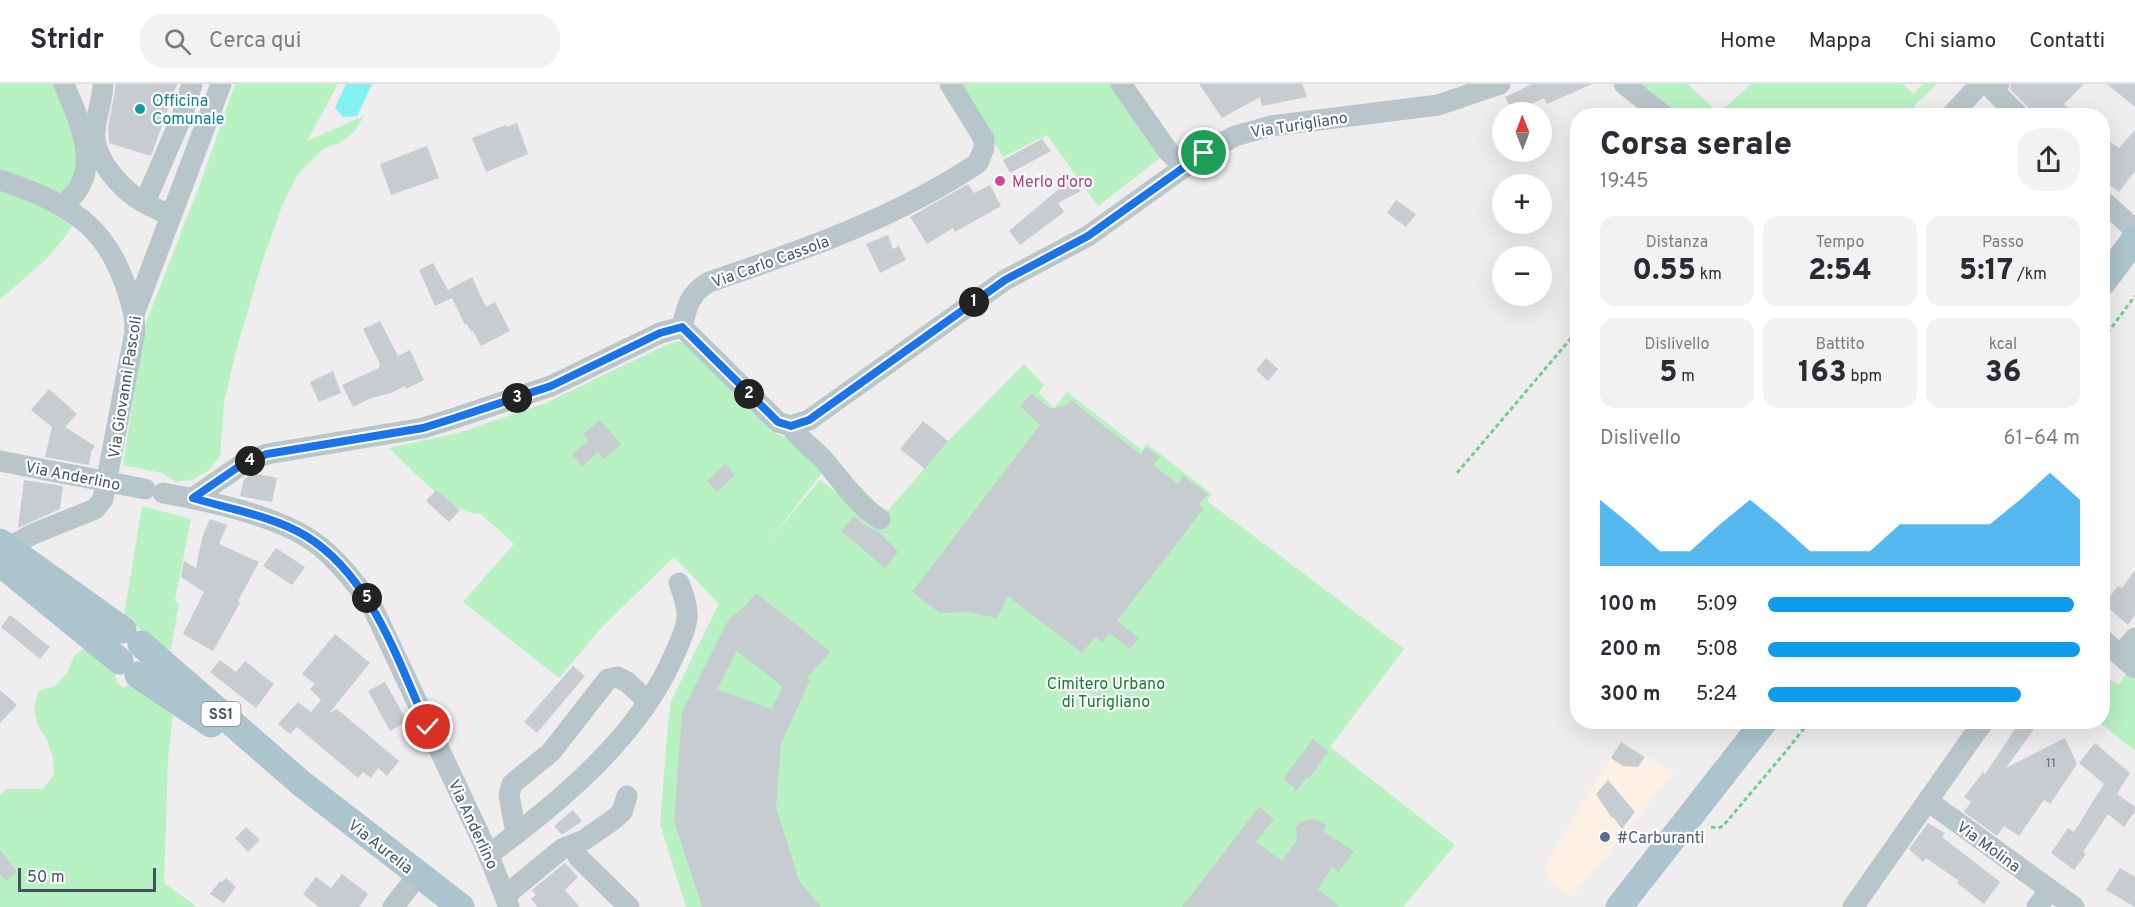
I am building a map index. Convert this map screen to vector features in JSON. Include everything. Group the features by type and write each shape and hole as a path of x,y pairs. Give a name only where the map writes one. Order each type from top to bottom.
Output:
{"main road":[{"path":"2110,273 2135,239"},
{"name":"Via Aurelia","path":"5,556 132,637 302,784 461,907"},
{"name":"Via Aurelia","path":"5,556 129,668 302,784"},
{"path":"1619,907 1759,729"}],"street":[{"path":"62,205 77,193 87,167 87,155 64,84"},
{"path":"103,84 103,99 94,138 98,149 120,184 145,202 171,216"},
{"path":"145,202 182,116 192,84"},
{"name":"Via Giovanni Pascoli","path":"5,556 33,534 95,509 104,500 135,332 134,314 221,84"},
{"name":"Via Carlo Cassola","path":"682,327 687,304 696,289 709,282 820,244 886,214 978,163 984,148 984,139 950,84"},
{"path":"1121,84 1168,151 1185,167"},
{"name":"Via Turigliano","path":"791,426 809,420 1005,280 1088,236 1185,167 1235,136 1271,126 1438,105 1500,84"},
{"path":"1624,84 1655,108"},
{"path":"1958,108 1980,84"},
{"path":"1999,84 1993,90 2011,108"},
{"path":"0,180 36,192 62,205 87,222 120,268 134,314"},
{"path":"2110,207 2135,230"},
{"path":"193,498 244,463 267,454 423,428 551,386 660,333 682,327 778,422 791,426 823,459 864,509 880,519"},
{"name":"Via Anderlino","path":"0,461 193,498 262,518 305,536 344,568 370,602 508,901"},
{"path":"488,855 590,769 620,738 648,701 667,672 687,621 687,607 679,583"},
{"path":"2110,646 2128,662 2135,638"},
{"path":"516,833 509,795 512,784 551,752 608,679 617,677 627,682 648,701"},
{"path":"1853,907 1978,729"},
{"path":"508,901 562,849 572,846 613,820 622,812 627,796"},
{"name":"Via Molina","path":"1928,801 2074,907"},
{"path":"572,846 579,858 629,907"},
{"path":"393,907 418,875"},
{"path":"2037,907 2050,891"}],"path":[{"path":"2110,330 2135,296"},
{"path":"1457,473 1570,339"},
{"path":"1686,823 1718,828 1723,826 1803,729"}],"shaded area":[{"path":"1621,742 1674,772 1572,897 1550,882 1545,865"}],"green space":[{"path":"0,84 57,84 81,161 65,198 0,172"},
{"path":"235,84 338,84 307,141 364,116 354,132 340,143 323,149 298,174 282,206 261,266 236,351 224,403 220,456 209,470 194,479 176,482 162,473 123,465 144,328 202,179"},
{"path":"960,84 1113,84 1164,155 1098,206 1047,135 1003,157"},
{"path":"1641,84 1688,84 1713,108 1673,108"},
{"path":"1751,84 1902,84 1914,94 1923,84 1937,84 1914,106 1916,108 1724,108"},
{"path":"0,188 35,199 73,225 48,256 0,299"},
{"name":"Cimitero Urbano di Turigliano","path":"678,341 690,345 734,393 777,434 796,441 825,469 771,538 820,480 839,494 855,481 886,513 948,441 1024,364 1044,385 1039,393 1054,408 1067,392 1142,450 1147,444 1212,494 1207,501 1404,649 1330,747 1455,845 1403,907 686,907 660,824 668,723 671,701 719,604 674,557 602,627 559,678 463,602 514,544 481,514 457,507 445,499 389,448 458,433 546,403"},
{"path":"142,506 191,519 175,600 179,604 171,649 165,649 124,616"},
{"path":"88,646 113,667 117,683 124,688 132,684 173,713 168,759 164,883 197,907 0,907 0,795 7,789 43,789 54,775 53,757 47,740 38,726 34,709 38,691 55,686 67,673 74,656"},
{"path":"2127,672 2135,680 2135,751 2108,729 2110,729 2110,681 2119,685"}],"water":[{"path":"346,84 372,84 357,116 343,117 335,108"}],"building":[{"path":"116,84 177,84 151,156 109,143 108,128"},
{"path":"1199,84 1302,84 1307,97 1262,106 1260,97 1222,118"},
{"path":"1532,84 1592,84 1552,102 1546,102 1544,98 1535,102 1508,102 1505,97"},
{"path":"2011,84 2084,84 2064,104 2068,108 2028,108 2010,89"},
{"path":"2107,84 2135,84 2135,107"},
{"path":"517,123 528,154 486,172 472,138"},
{"path":"2135,130 2135,171 2119,192 2110,185 2110,142 2119,148"},
{"path":"1042,139 1051,151 1010,173 1003,160"},
{"path":"427,146 439,178 391,195 380,164"},
{"path":"1072,178 1081,191 1058,203 1064,212 1020,245 1009,231"},
{"path":"968,184 974,193 990,185 1001,206 955,232 953,228 927,244 910,217"},
{"path":"1396,200 1416,214 1406,227 1387,213"},
{"path":"888,235 893,249 899,246 906,260 880,273 866,244"},
{"path":"433,263 448,290 472,277 486,307 495,302 510,331 481,346 473,331 471,332 467,324 465,325 452,298 435,306 419,270"},
{"path":"380,321 398,356 410,350 424,380 406,389 405,386 391,393 371,398 353,407 342,385 379,368 380,364 363,329"},
{"path":"1266,358 1278,369 1268,381 1256,370"},
{"path":"333,371 341,393 319,402 310,382"},
{"path":"49,389 77,414 65,427 95,446 91,452 89,465 45,457 52,427 31,410"},
{"path":"1032,393 1050,409 1067,405 1071,400 1141,455 1146,447 1160,457 1153,465 1178,484 1183,476 1208,494 1199,504 1204,508 1117,621 1139,638 1130,649 1109,633 1102,642 1095,637 1082,653 1008,596 997,618 968,612 940,613 912,592 1040,425 1020,406"},
{"path":"600,420 621,444 604,459 598,452 582,466 572,454 588,441 583,434"},
{"path":"923,421 948,441 925,469 900,449"},
{"path":"725,464 735,475 717,492 707,481"},
{"path":"254,473 277,478 272,502 240,496 244,479"},
{"path":"24,480 63,486 60,509 18,528"},
{"path":"436,490 460,510 449,522 426,501"},
{"path":"854,516 863,524 879,532 898,552 885,568 841,531"},
{"path":"210,519 227,525 219,544 259,562 238,601 240,603 213,651 183,634 204,592 181,577 184,561 196,568 202,538"},
{"path":"276,548 305,567 292,585 263,566"},
{"path":"2135,570 2135,615 2128,625 2110,609 2110,596 2118,586 2122,588"},
{"path":"756,593 831,652 807,677 810,680 781,744 776,807 799,881 821,907 702,907 674,820 682,712 729,619","holes":["737,651 783,687 771,709 717,689"]},
{"path":"10,615 50,647 40,659 1,627"},
{"path":"335,634 370,663 329,713 337,709 399,761 387,776 378,768 371,778 363,772 358,778 297,727 290,734 278,724 298,702 311,712 321,700 310,689 315,684 302,674"},
{"path":"220,660 236,672 245,661 274,684 256,708 210,672"},
{"path":"573,666 585,676 537,733 524,722"},
{"path":"385,682 407,721 390,731 368,691"},
{"path":"0,690 17,705 0,723"},
{"path":"2015,729 2034,729 2006,768 2065,738 2077,764 2050,804 2044,800 2019,836 2004,826 1997,836 1964,812 1971,802 1964,797 1983,772 1985,774"},
{"path":"1313,739 1328,751 1309,779 1307,777 1294,794 1294,788 1283,779"},
{"path":"1621,742 1645,757 1638,767 1623,766 1611,758"},
{"path":"2095,743 2130,773 2117,794 2135,807 2135,811 2124,827 2108,814 2083,852 2086,854 2074,870 2051,853 2068,828 2074,832 2104,784 2079,763"},
{"path":"1608,780 1635,812 1622,829 1596,794"},
{"path":"1259,807 1274,819 1256,842 1282,861 1297,840 1296,827 1300,822 1314,819 1327,826 1323,831 1354,851 1339,872 1332,867 1318,889 1340,907 1182,907"},
{"path":"573,810 582,821 562,835 554,826"},
{"path":"1928,823 1945,833 1942,837 2000,882 1984,904 1957,883 1959,881 1926,858 1923,862 1909,849"},
{"path":"246,827 260,840 248,852 235,838"},
{"path":"0,850 17,872 6,881 0,874"},
{"path":"565,863 578,877 565,890 580,907 538,907 531,899 536,895 532,890"},
{"path":"2120,868 2135,877 2135,907 2106,890"},
{"path":"342,874 368,894 359,907 319,907 303,894 316,877 331,888"},
{"path":"226,878 236,887 224,903 210,894 220,881"}],"place":[{"name":"Officina Comunale","path":"140,109"},
{"name":"Merlo d'oro","path":"1000,181"},
{"name":"#Carburanti","path":"1605,837"}],"route":[{"path":"428,727 370,602 344,568 305,536 262,518 193,498 244,463 267,454 423,428 551,386 660,333 682,327 778,422 791,426 809,420 1005,280 1043,257 1088,236 1204,153"}]}
